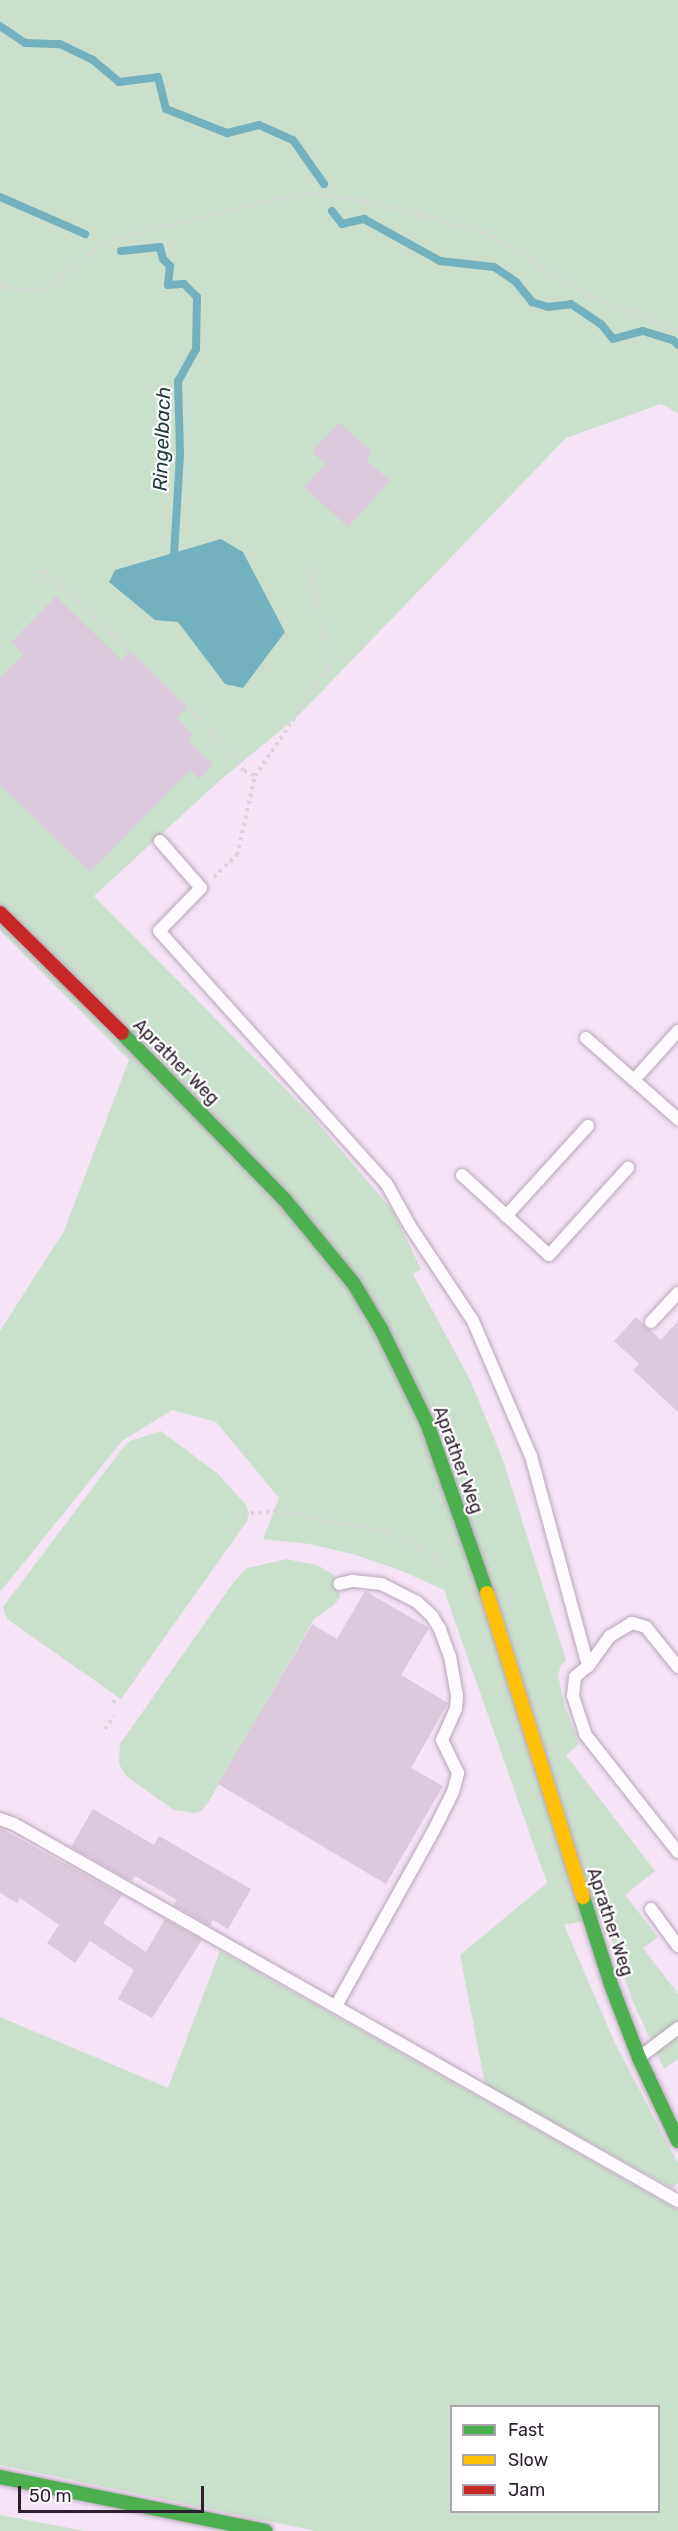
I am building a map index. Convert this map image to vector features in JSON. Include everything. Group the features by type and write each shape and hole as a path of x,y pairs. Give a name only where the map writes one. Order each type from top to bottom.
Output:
{"street":[{"name":"Aprather Weg","path":"0,913 75,985 285,1200 354,1284 381,1329 427,1423 461,1519 611,1986 639,2058 678,2141"},
{"path":"0,2477 266,2531"}],"lane":[{"path":"160,841 201,888 159,931 386,1183 410,1226 473,1321 531,1456 588,1666"},
{"path":"634,1080 678,1031"},
{"path":"586,1038 677,1115"},
{"path":"506,1216 588,1126"},
{"path":"462,1175 549,1255 628,1168"},
{"path":"651,1322 678,1293"},
{"path":"336,2006 435,1828 453,1792 458,1773 442,1740 456,1708 458,1696 450,1657 440,1629 432,1616 417,1602 382,1584 352,1581 339,1584"},
{"path":"678,1667 646,1627 632,1623 610,1636 588,1666 575,1677 573,1695 585,1734 678,1852"},
{"path":"0,1819 14,1824 678,2200"},
{"path":"651,1909 678,1946"},
{"path":"639,2058 678,2028"}],"path":[{"path":"0,285 19,291 40,290 60,279 105,241 303,193 385,205 416,212 447,224 484,232 590,296 678,331"},
{"path":"201,888 237,855 255,776 329,667 309,558"},
{"path":"35,579 44,570 193,711 244,771 255,776"},
{"path":"236,1514 281,1511 390,1533 432,1555 448,1568"},
{"path":"113,1703 117,1696"},
{"path":"105,1729 114,1716"}],"green space":[{"path":"0,0 678,0 678,413 661,404 566,438 299,715 218,782 94,896 311,1115 392,1210 421,1269 413,1274 471,1382 503,1460 566,1660 561,1665 558,1675 565,1707 579,1744 566,1755 655,1871 625,1895 658,1937 643,1948 678,1994 678,2059 664,2069 633,2002 604,1917 564,1925 614,2041 678,2164 678,2183 672,2188 485,2084 460,1955 547,1883 444,1590 402,1571 356,1555 310,1544 263,1539 279,1498 216,1422 172,1410 122,1441 0,1592 0,1331 64,1231 129,1060 0,930"},
{"path":"161,1431 217,1473 246,1505 249,1513 247,1521 121,1699 7,1619 3,1607 121,1450 130,1441"},
{"path":"286,1559 317,1565 334,1575 340,1597 334,1605 314,1619 208,1803 201,1811 194,1813 174,1810 126,1776 119,1764 120,1744 233,1583 247,1568"},
{"path":"220,1951 678,2210 678,2531 316,2531 0,2465 0,2017 168,2088"},
{"path":"0,2515 85,2531 0,2531"}],"water":[{"path":"221,539 243,552 285,632 243,688 225,684 178,622 155,620 109,582 115,570"}],"building":[{"path":"339,422 372,452 366,459 390,481 348,527 304,487 325,464 312,452"},
{"path":"56,596 121,660 130,651 187,707 177,718 193,734 188,740 213,765 199,779 190,770 90,872 0,785 0,678 23,654 11,642"},
{"path":"636,1317 661,1340 678,1321 678,1412 633,1370 639,1364 614,1341"},
{"path":"365,1591 429,1628 401,1675 448,1703 411,1768 443,1786 386,1884 218,1784 312,1624 337,1639"},
{"path":"93,1809 154,1845 159,1836 251,1889 228,1929 213,1920 210,1926 174,1905 177,1900 135,1876 131,1881 71,1847"},
{"path":"0,1828 122,1895 103,1923 146,1952 165,1919 202,1940 152,2018 118,1999 134,1970 90,1941 75,1963 47,1943 59,1925 20,1898 17,1903 0,1893"}],"waterway":[{"path":"0,26 25,43 60,44 93,60 119,82 158,77 166,109 227,133 259,125 293,140 324,184"},
{"name":"Ringelbach","path":"0,197 85,234"},
{"path":"332,211 342,224 364,219 440,261 494,267 516,282 532,302 548,307 571,304 601,324 613,339 643,331 673,340 678,345"},
{"name":"Ringelbach","path":"121,251 160,247 163,259 170,266 168,285 184,284 197,297 196,349 178,381 180,454 174,554"}],"traffic: fast":[{"path":"122,1033 285,1200 354,1284 381,1329 427,1423 487,1593"},
{"path":"583,1897 611,1985 639,2058 678,2141"},
{"path":"0,2477 266,2531"}],"traffic: slow":[{"path":"487,1593 583,1897"}],"traffic: jam":[{"path":"0,913 122,1033"}]}
